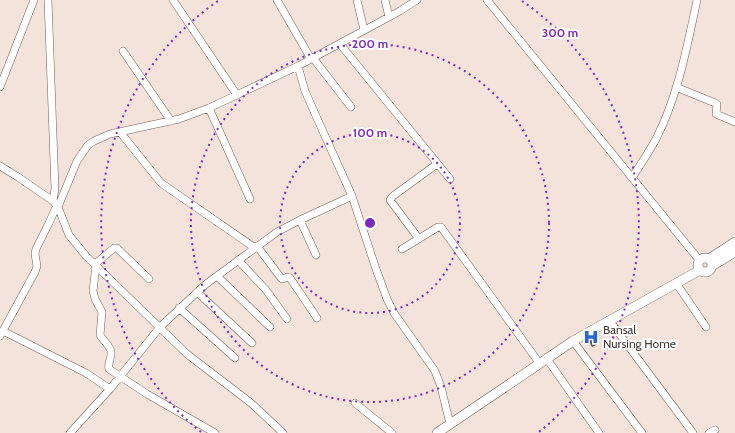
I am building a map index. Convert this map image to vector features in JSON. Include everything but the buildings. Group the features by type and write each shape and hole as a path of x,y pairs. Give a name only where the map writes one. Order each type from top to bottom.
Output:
{"main road":[{"path":"437,433 573,341 676,283 735,242"},
{"path":"705,264 735,252"}],"street":[{"path":"0,87 2,78 34,0"},
{"path":"48,0 56,204 69,235 80,249 187,354 251,403 283,433"},
{"path":"173,0 238,95"},
{"path":"277,0 312,58 351,108"},
{"path":"357,0 364,30"},
{"path":"385,0 389,17"},
{"path":"110,389 86,373 1,333 36,270 37,263 34,254 36,249 49,223 56,204 88,145 100,138 171,121 209,108 298,66 389,17 416,0"},
{"path":"487,0 632,178 705,264"},
{"path":"632,178 656,138 666,117 676,87 697,0"},
{"path":"340,44 450,179"},
{"path":"123,51 171,121"},
{"path":"298,66 305,91 352,196 387,299 394,313 435,371 441,387 450,424"},
{"path":"676,87 715,102 717,104 716,114 735,122"},
{"path":"209,108 250,199"},
{"path":"120,132 161,183 256,247 282,279 288,277 290,278 317,318"},
{"path":"419,239 390,200 393,196 437,164"},
{"path":"0,166 56,204"},
{"path":"70,433 110,389 160,327 197,292 277,232 352,196"},
{"path":"300,220 316,255"},
{"path":"402,249 438,227 441,227 599,433"},
{"path":"149,279 117,248 114,248 96,265 93,291 95,299 102,312 100,335 111,350 108,367 111,372 215,433"},
{"path":"238,260 266,290 287,319"},
{"path":"218,276 270,328"},
{"path":"676,283 706,327"},
{"path":"197,292 252,343"},
{"path":"179,308 235,358"},
{"path":"609,320 693,433"},
{"path":"573,341 642,433"},
{"path":"355,403 392,433"}],"place":[{"name":"Bansal Nursing Home","path":"591,337"}]}
